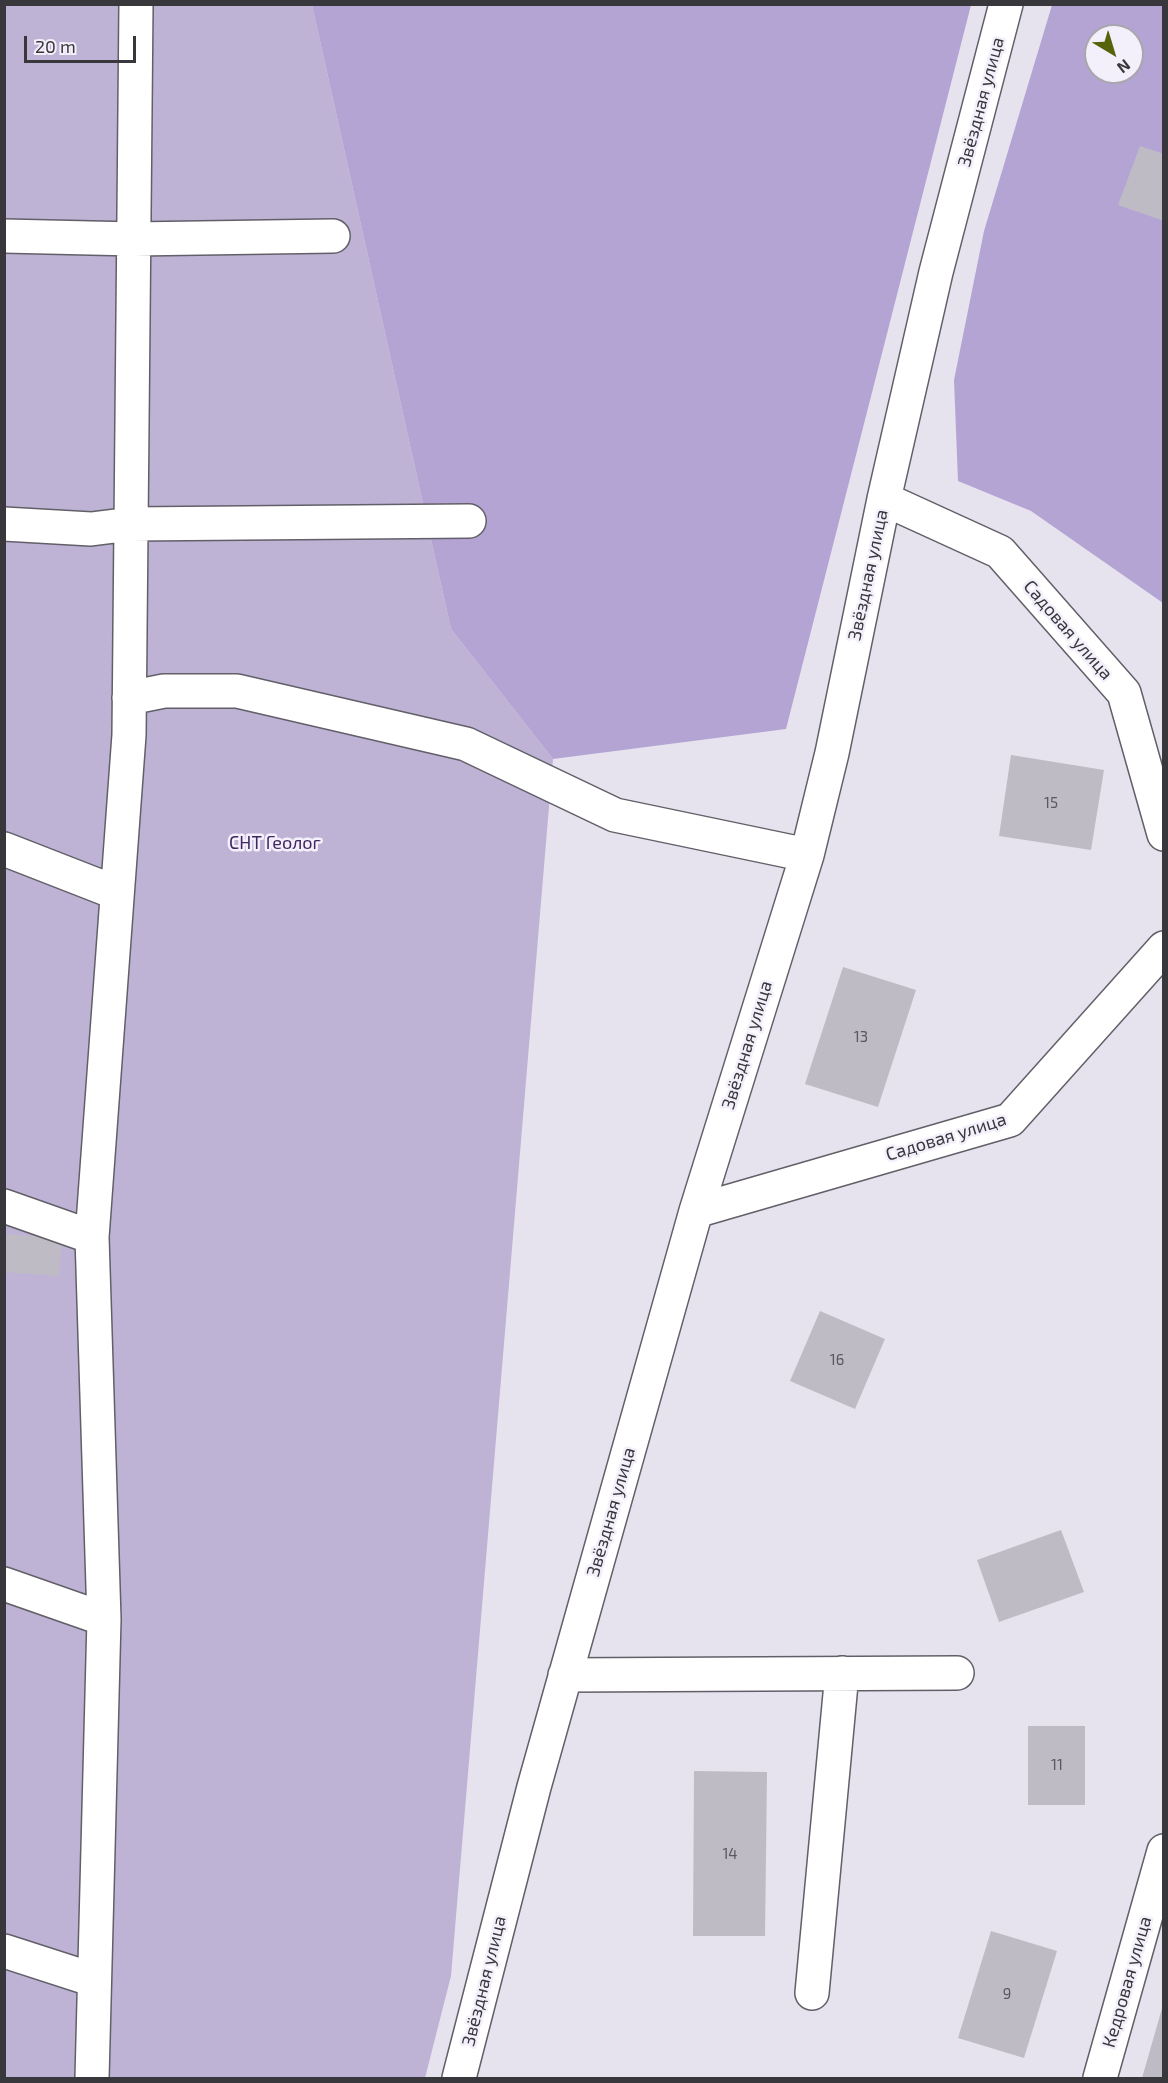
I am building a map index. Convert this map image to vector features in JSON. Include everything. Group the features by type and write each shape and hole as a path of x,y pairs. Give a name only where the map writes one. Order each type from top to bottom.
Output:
{"street":[{"path":"92,2079 104,1619 92,1237 129,735 136,4"},
{"name":"Звёздная улица","path":"459,2079 495,1934 565,1675 696,1211 807,855 832,753 884,499 936,272 1006,4"},
{"path":"4,236 134,239 333,236"},
{"name":"Садовая улица","path":"884,499 1000,552 1124,693 1164,834"},
{"path":"4,524 91,529 131,524 469,521"},
{"path":"129,698 164,691 249,693 466,744 615,815 807,855"},
{"path":"4,849 117,893"},
{"name":"Садовая улица","path":"696,1211 1010,1120 1164,948"},
{"path":"4,1206 92,1237"},
{"path":"4,1584 104,1619"},
{"path":"812,1993 842,1673"},
{"path":"565,1675 957,1673"},
{"name":"Кедровая улица","path":"1100,2079 1164,1851"},
{"path":"4,1951 94,1980"}],"green space":[{"name":"СНТ Геолог","path":"5,5 312,5 451,629 553,759 451,1976 425,2078 5,2078"}],"shaded area":[{"path":"312,5 971,5 786,729 553,759 451,629"},
{"path":"1052,5 1163,5 1163,603 1031,511 958,481 954,380 984,231"}],"building":[{"path":"1140,146 1164,154 1164,221 1118,205"},
{"path":"1011,755 1104,770 1091,850 999,836"},
{"path":"843,967 916,990 878,1107 805,1084"},
{"path":"4,1234 62,1238 59,1276 4,1272"},
{"path":"820,1311 885,1339 855,1409 790,1381"},
{"path":"1061,1530 1084,1592 999,1622 977,1560"},
{"path":"1028,1726 1085,1726 1085,1805 1028,1805"},
{"path":"694,1771 767,1772 765,1936 693,1936"},
{"path":"991,1931 1057,1951 1024,2058 958,2038"},
{"path":"1163,2005 1164,2078 1142,2078"}]}
